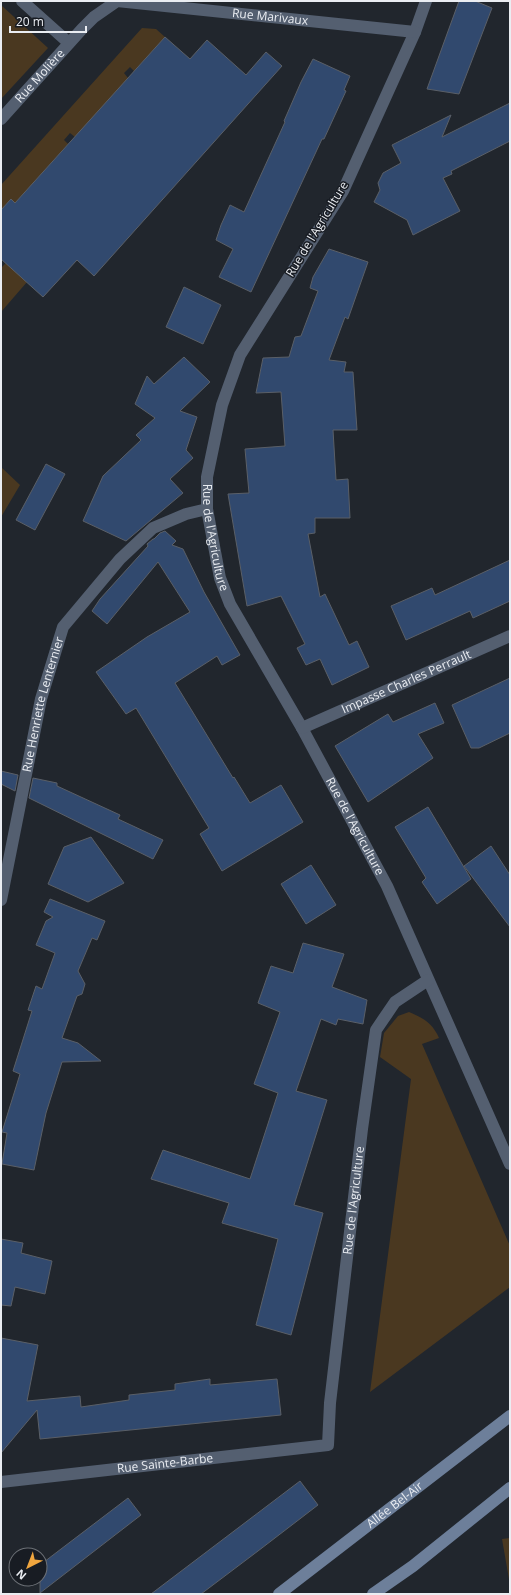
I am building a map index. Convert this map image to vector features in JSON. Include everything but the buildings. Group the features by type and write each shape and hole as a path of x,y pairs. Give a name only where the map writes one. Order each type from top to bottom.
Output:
{"street":[{"name":"Rue Molière","path":"1,119 69,43 22,1"},
{"name":"Rue Marivaux","path":"69,43 94,17 117,1 415,32"},
{"name":"Rue de l'Agriculture","path":"426,1 415,32 343,191 240,355 222,405 207,477 207,509 220,578 230,604 302,728 388,886 510,1164"},
{"name":"Rue Henriette Lenternier","path":"1,900 41,699 63,627 120,559 154,528 186,514 207,509"},
{"name":"Impasse Charles Perrault","path":"302,728 510,636"},
{"name":"Rue de l'Agriculture","path":"328,1446 330,1403 362,1129 376,1030 395,1002 428,980"},
{"name":"Allée Bel-Air","path":"279,1594 510,1416"},
{"name":"Rue Sainte-Barbe","path":"1,1482 328,1446"},
{"path":"373,1594 412,1566 510,1488"}],"shaded area":[{"path":"1,5 48,48 1,99"},
{"path":"142,28 156,29 165,37 134,71 130,67 124,73 128,78 75,137 70,133 64,140 68,144 15,203 11,199 4,206 9,210 1,219 1,185"},
{"path":"6,263 27,282 1,312 1,268"},
{"path":"1,467 20,485 1,517"},
{"path":"409,1012 431,1025 439,1038 422,1044 510,1246 510,1287 370,1392 411,1079 380,1057 384,1033 398,1016"},
{"path":"510,1538 510,1585 502,1539"}]}
